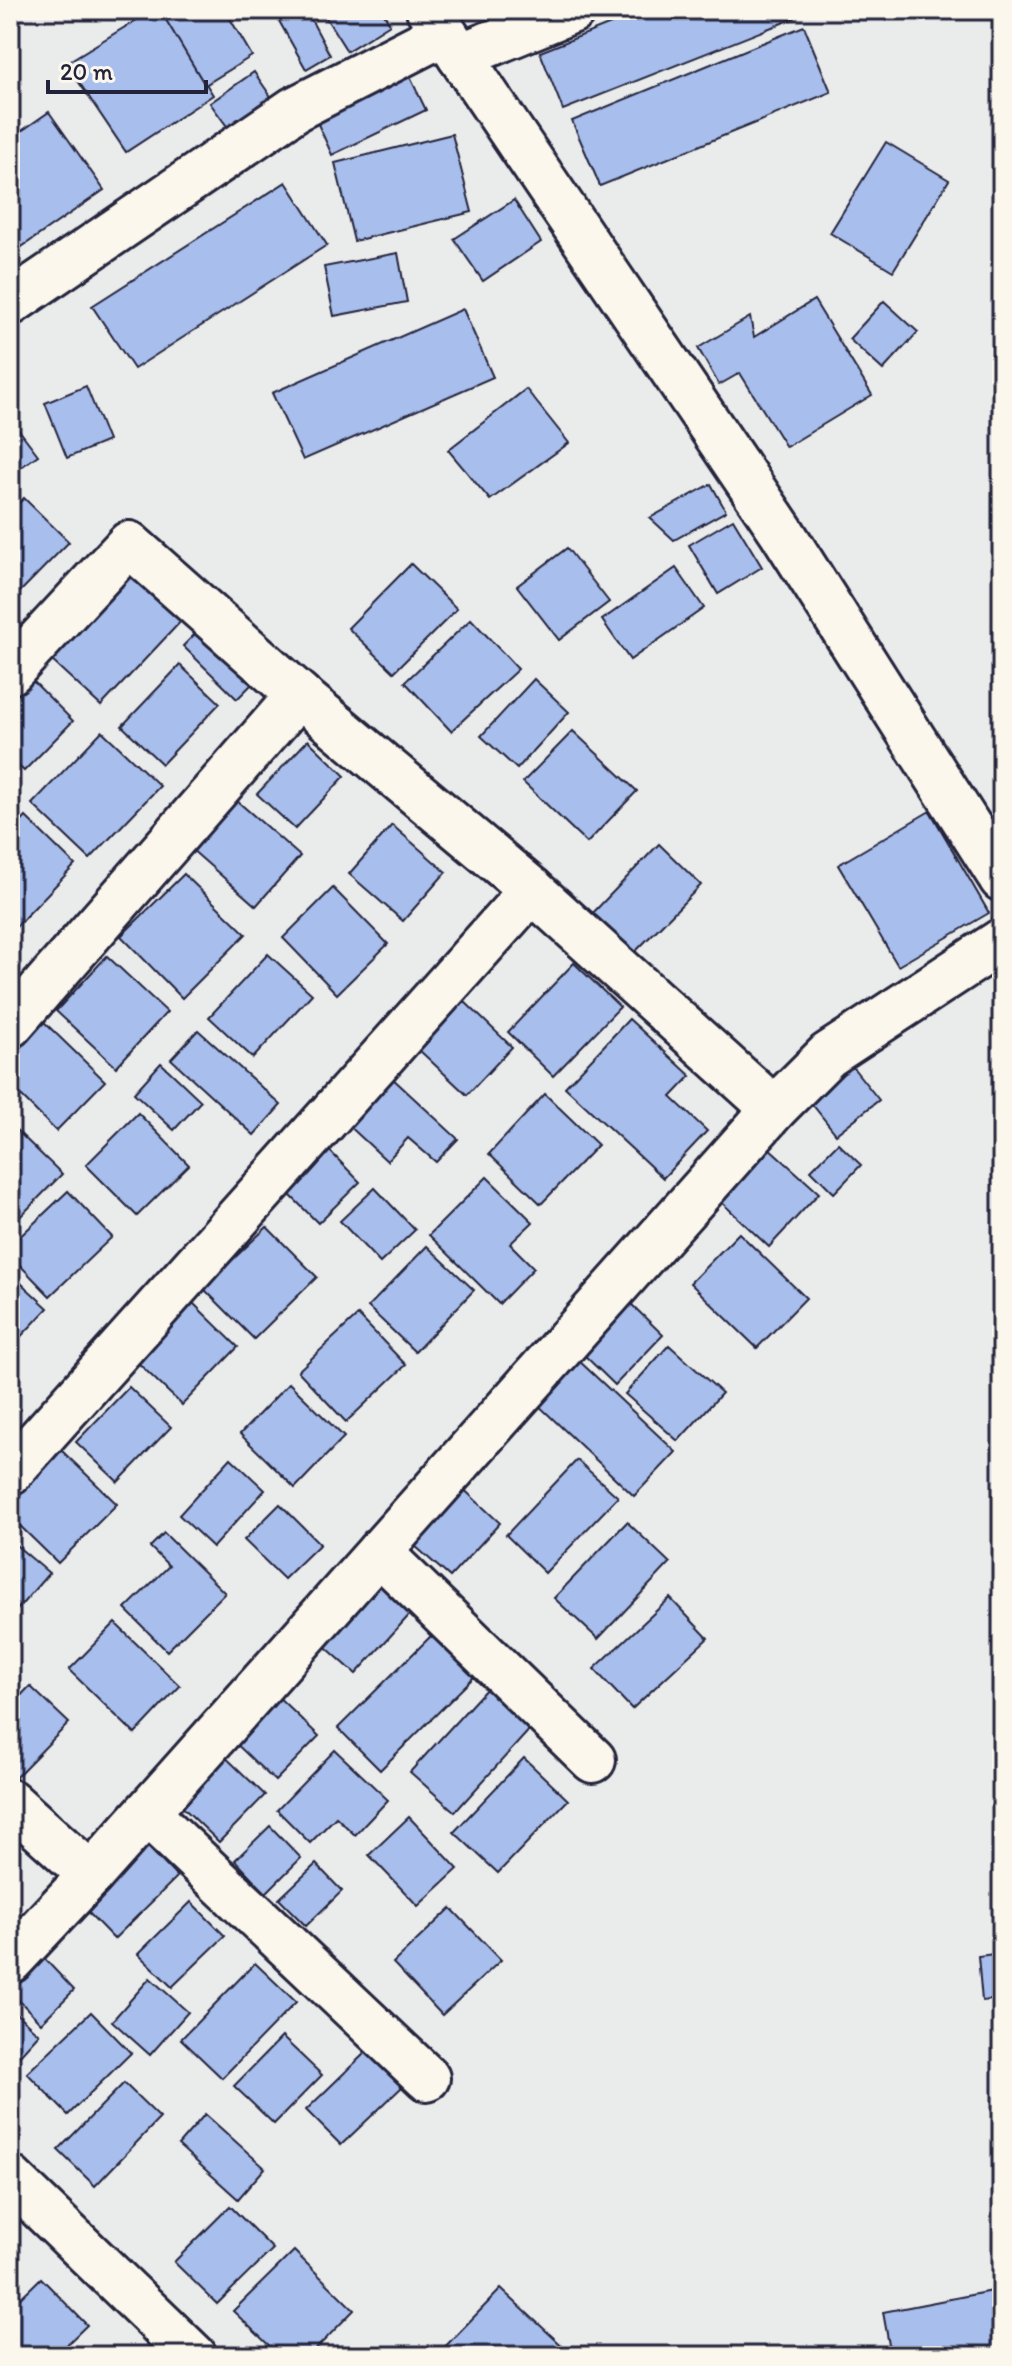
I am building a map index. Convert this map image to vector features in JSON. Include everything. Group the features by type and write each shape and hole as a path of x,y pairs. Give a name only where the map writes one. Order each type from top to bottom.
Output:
{"street":[{"path":"10,303 295,109 444,33 573,10"},
{"path":"444,33 782,532 1002,879"},
{"path":"10,672 129,544 299,695 532,890 774,1109"},
{"path":"10,1025 299,695"},
{"path":"10,1472 532,890"},
{"path":"10,1961 147,1813 774,1109 828,1055 1002,941"},
{"path":"379,1552 593,1760"},
{"path":"10,1802 91,1875"},
{"path":"147,1813 427,2078"},
{"path":"10,2178 194,2356"}],"building":[{"path":"153,10 160,10 213,95 126,152 66,63"},
{"path":"160,10 225,10 252,56 205,85"},
{"path":"306,10 330,55 306,69 274,12"},
{"path":"321,10 382,10 390,24 347,51"},
{"path":"646,10 792,10 795,18 563,110 540,52"},
{"path":"804,26 831,92 600,186 572,121"},
{"path":"254,72 272,98 229,129 210,103"},
{"path":"410,77 426,110 332,155 317,122"},
{"path":"49,112 104,190 10,255 10,139"},
{"path":"452,134 472,212 354,241 335,163"},
{"path":"886,142 949,180 893,271 830,233"},
{"path":"286,182 327,245 134,369 92,306"},
{"path":"514,200 541,242 483,281 454,239"},
{"path":"398,253 407,302 334,316 324,267"},
{"path":"814,300 872,395 786,447 740,373 719,385 698,348 750,317 754,337"},
{"path":"884,301 918,332 883,370 849,339"},
{"path":"463,309 493,377 303,460 272,393"},
{"path":"86,386 108,441 67,458 45,403"},
{"path":"526,389 569,443 490,500 448,450"},
{"path":"10,418 38,455 10,475"},
{"path":"711,484 726,511 674,540 650,518"},
{"path":"24,498 69,542 10,602 10,512"},
{"path":"733,519 762,567 718,594 689,545"},
{"path":"567,548 609,602 559,640 517,586"},
{"path":"411,564 457,609 394,672 348,628"},
{"path":"676,568 704,608 630,660 602,620"},
{"path":"132,570 184,618 101,706 50,659"},
{"path":"471,619 518,669 451,731 405,682"},
{"path":"202,627 256,680 237,699 183,646"},
{"path":"180,665 220,703 162,764 122,726"},
{"path":"29,677 73,721 24,771 10,758 10,697"},
{"path":"534,679 569,712 517,769 481,736"},
{"path":"102,731 160,786 90,859 32,804"},
{"path":"573,731 637,791 587,843 523,782"},
{"path":"308,740 345,776 295,829 257,794"},
{"path":"236,800 300,856 256,906 191,849"},
{"path":"930,811 989,913 898,966 838,865"},
{"path":"26,817 75,865 12,931 10,834"},
{"path":"392,825 446,872 403,921 349,874"},
{"path":"659,844 701,885 631,956 589,917"},
{"path":"184,874 246,934 182,998 121,936"},
{"path":"333,888 388,944 337,994 283,938"},
{"path":"268,954 312,994 253,1058 209,1017"},
{"path":"107,956 167,1012 116,1067 56,1011"},
{"path":"574,963 620,1007 553,1076 508,1032"},
{"path":"464,1001 512,1047 467,1095 418,1049"},
{"path":"629,1019 691,1076 671,1097 707,1131 663,1178 565,1087"},
{"path":"42,1020 105,1081 56,1131 10,1085 10,1052"},
{"path":"198,1030 281,1105 254,1135 171,1059"},
{"path":"847,1060 879,1100 836,1134 804,1094"},
{"path":"161,1063 201,1101 174,1130 134,1093"},
{"path":"390,1076 458,1139 436,1162 408,1138 387,1161 346,1123"},
{"path":"545,1094 598,1145 541,1204 489,1154"},
{"path":"138,1113 189,1165 137,1216 86,1165"},
{"path":"10,1124 62,1174 10,1227"},
{"path":"321,1142 360,1182 318,1223 279,1184"},
{"path":"838,1143 861,1165 834,1193 811,1170"},
{"path":"768,1147 819,1193 769,1247 718,1199"},
{"path":"487,1177 533,1222 510,1244 534,1268 499,1304 429,1235"},
{"path":"375,1188 415,1230 380,1263 340,1221"},
{"path":"68,1191 112,1237 50,1296 10,1255 10,1246"},
{"path":"267,1227 317,1277 254,1339 203,1288"},
{"path":"739,1233 806,1298 757,1348 690,1283"},
{"path":"427,1246 474,1290 415,1352 368,1307"},
{"path":"10,1273 48,1308 10,1348"},
{"path":"627,1300 663,1335 615,1385 579,1350"},
{"path":"193,1303 238,1347 182,1405 136,1361"},
{"path":"358,1315 406,1365 346,1422 298,1371"},
{"path":"669,1345 722,1393 678,1441 625,1394"},
{"path":"576,1358 676,1452 634,1496 535,1402"},
{"path":"289,1383 344,1437 295,1488 240,1434"},
{"path":"129,1387 171,1427 118,1482 76,1442"},
{"path":"60,1449 117,1504 58,1563 10,1516 10,1499"},
{"path":"231,1458 265,1490 213,1547 179,1515"},
{"path":"577,1460 618,1497 545,1573 506,1535"},
{"path":"457,1483 500,1523 450,1577 406,1538"},
{"path":"280,1504 320,1544 284,1579 244,1540"},
{"path":"627,1522 670,1563 598,1639 554,1598"},
{"path":"164,1533 225,1593 167,1651 125,1609 169,1566 150,1547"},
{"path":"10,1540 49,1573 10,1618"},
{"path":"378,1579 413,1611 356,1674 320,1642"},
{"path":"670,1598 708,1638 632,1709 594,1669"},
{"path":"115,1623 180,1686 135,1734 69,1670"},
{"path":"435,1632 477,1674 380,1770 338,1728"},
{"path":"30,1686 69,1723 12,1781 10,1707"},
{"path":"488,1687 532,1727 455,1812 410,1772"},
{"path":"271,1690 319,1736 275,1781 228,1736"},
{"path":"217,1749 265,1795 219,1842 171,1796"},
{"path":"335,1750 388,1800 355,1835 336,1817 310,1843 277,1810"},
{"path":"524,1758 568,1800 498,1873 454,1832"},
{"path":"409,1817 458,1869 418,1906 369,1855"},
{"path":"270,1826 301,1858 266,1893 235,1860"},
{"path":"145,1844 177,1877 114,1939 81,1905"},
{"path":"316,1864 342,1891 306,1926 279,1899"},
{"path":"191,1902 225,1936 172,1987 138,1954"},
{"path":"451,1908 501,1960 442,2015 393,1963"},
{"path":"1002,1953 1002,1999 982,2001 978,1956"},
{"path":"42,1956 74,1990 41,2023 10,1988"},
{"path":"255,1963 296,2002 222,2078 181,2039"},
{"path":"150,1978 188,2012 150,2055 112,2021"},
{"path":"10,2008 39,2034 10,2066"},
{"path":"91,2012 131,2053 68,2115 27,2073"},
{"path":"282,2037 322,2075 274,2124 234,2086"},
{"path":"367,2051 402,2087 341,2145 306,2110"},
{"path":"124,2083 160,2118 95,2186 58,2150"},
{"path":"205,2114 265,2168 238,2199 178,2145"},
{"path":"230,2206 273,2249 217,2304 174,2262"},
{"path":"294,2251 354,2310 309,2356 280,2356 233,2311"},
{"path":"41,2278 87,2325 55,2356 10,2356 10,2308"},
{"path":"501,2289 570,2353 567,2356 436,2356"},
{"path":"1002,2289 1002,2356 891,2356 883,2312"}]}
